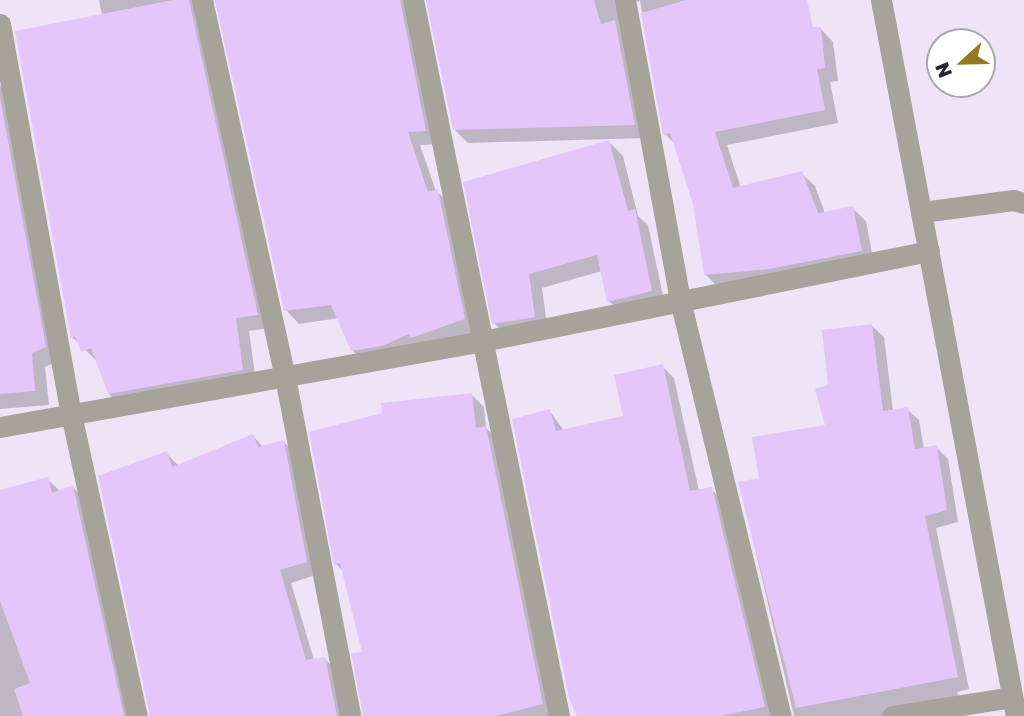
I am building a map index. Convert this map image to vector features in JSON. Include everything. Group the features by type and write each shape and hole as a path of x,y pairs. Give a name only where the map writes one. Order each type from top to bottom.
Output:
{"street":[{"path":"202,0 285,377 351,716"},
{"path":"413,0 559,716"},
{"path":"625,0 680,300 781,716"},
{"path":"881,0 1014,706 892,716"},
{"path":"0,24 71,414 137,716"},
{"path":"922,212 1013,200 1024,203"},
{"path":"0,427 483,341 929,251"}],"building":[{"path":"173,0 189,0 258,315 236,318 243,370 108,394 91,348 81,352 75,336 71,338 15,31"},
{"path":"215,0 400,0 426,131 408,132 428,192 438,189 465,319 411,338 409,334 382,346 351,351 331,305 284,311"},
{"path":"426,0 594,0 601,24 615,20 635,125 453,130"},
{"path":"686,0 807,0 813,27 821,27 825,68 817,69 825,110 715,132 733,188 802,171 818,213 853,206 862,251 769,269 704,275 693,204 670,133 663,135 641,13"},
{"path":"0,97 46,347 32,353 35,391 0,394"},
{"path":"609,140 628,211 635,209 652,291 607,302 597,255 529,274 535,317 492,324 463,182"},
{"path":"872,324 883,411 908,407 915,449 937,445 947,510 925,516 958,677 796,708 738,482 759,478 752,437 825,425 815,389 828,385 822,330"},
{"path":"663,364 690,491 712,487 765,707 720,716 577,716 569,698 512,419 550,409 556,431 623,416 614,375"},
{"path":"472,393 476,428 486,426 543,704 496,716 363,716 351,653 362,652 340,563 334,565 309,432 382,413 381,403"},
{"path":"253,434 258,447 284,440 307,562 280,570 306,660 325,657 337,716 150,716 98,476 167,451 172,467"},
{"path":"48,477 52,493 73,485 124,716 23,716 14,689 30,683 0,601 0,490"}]}
